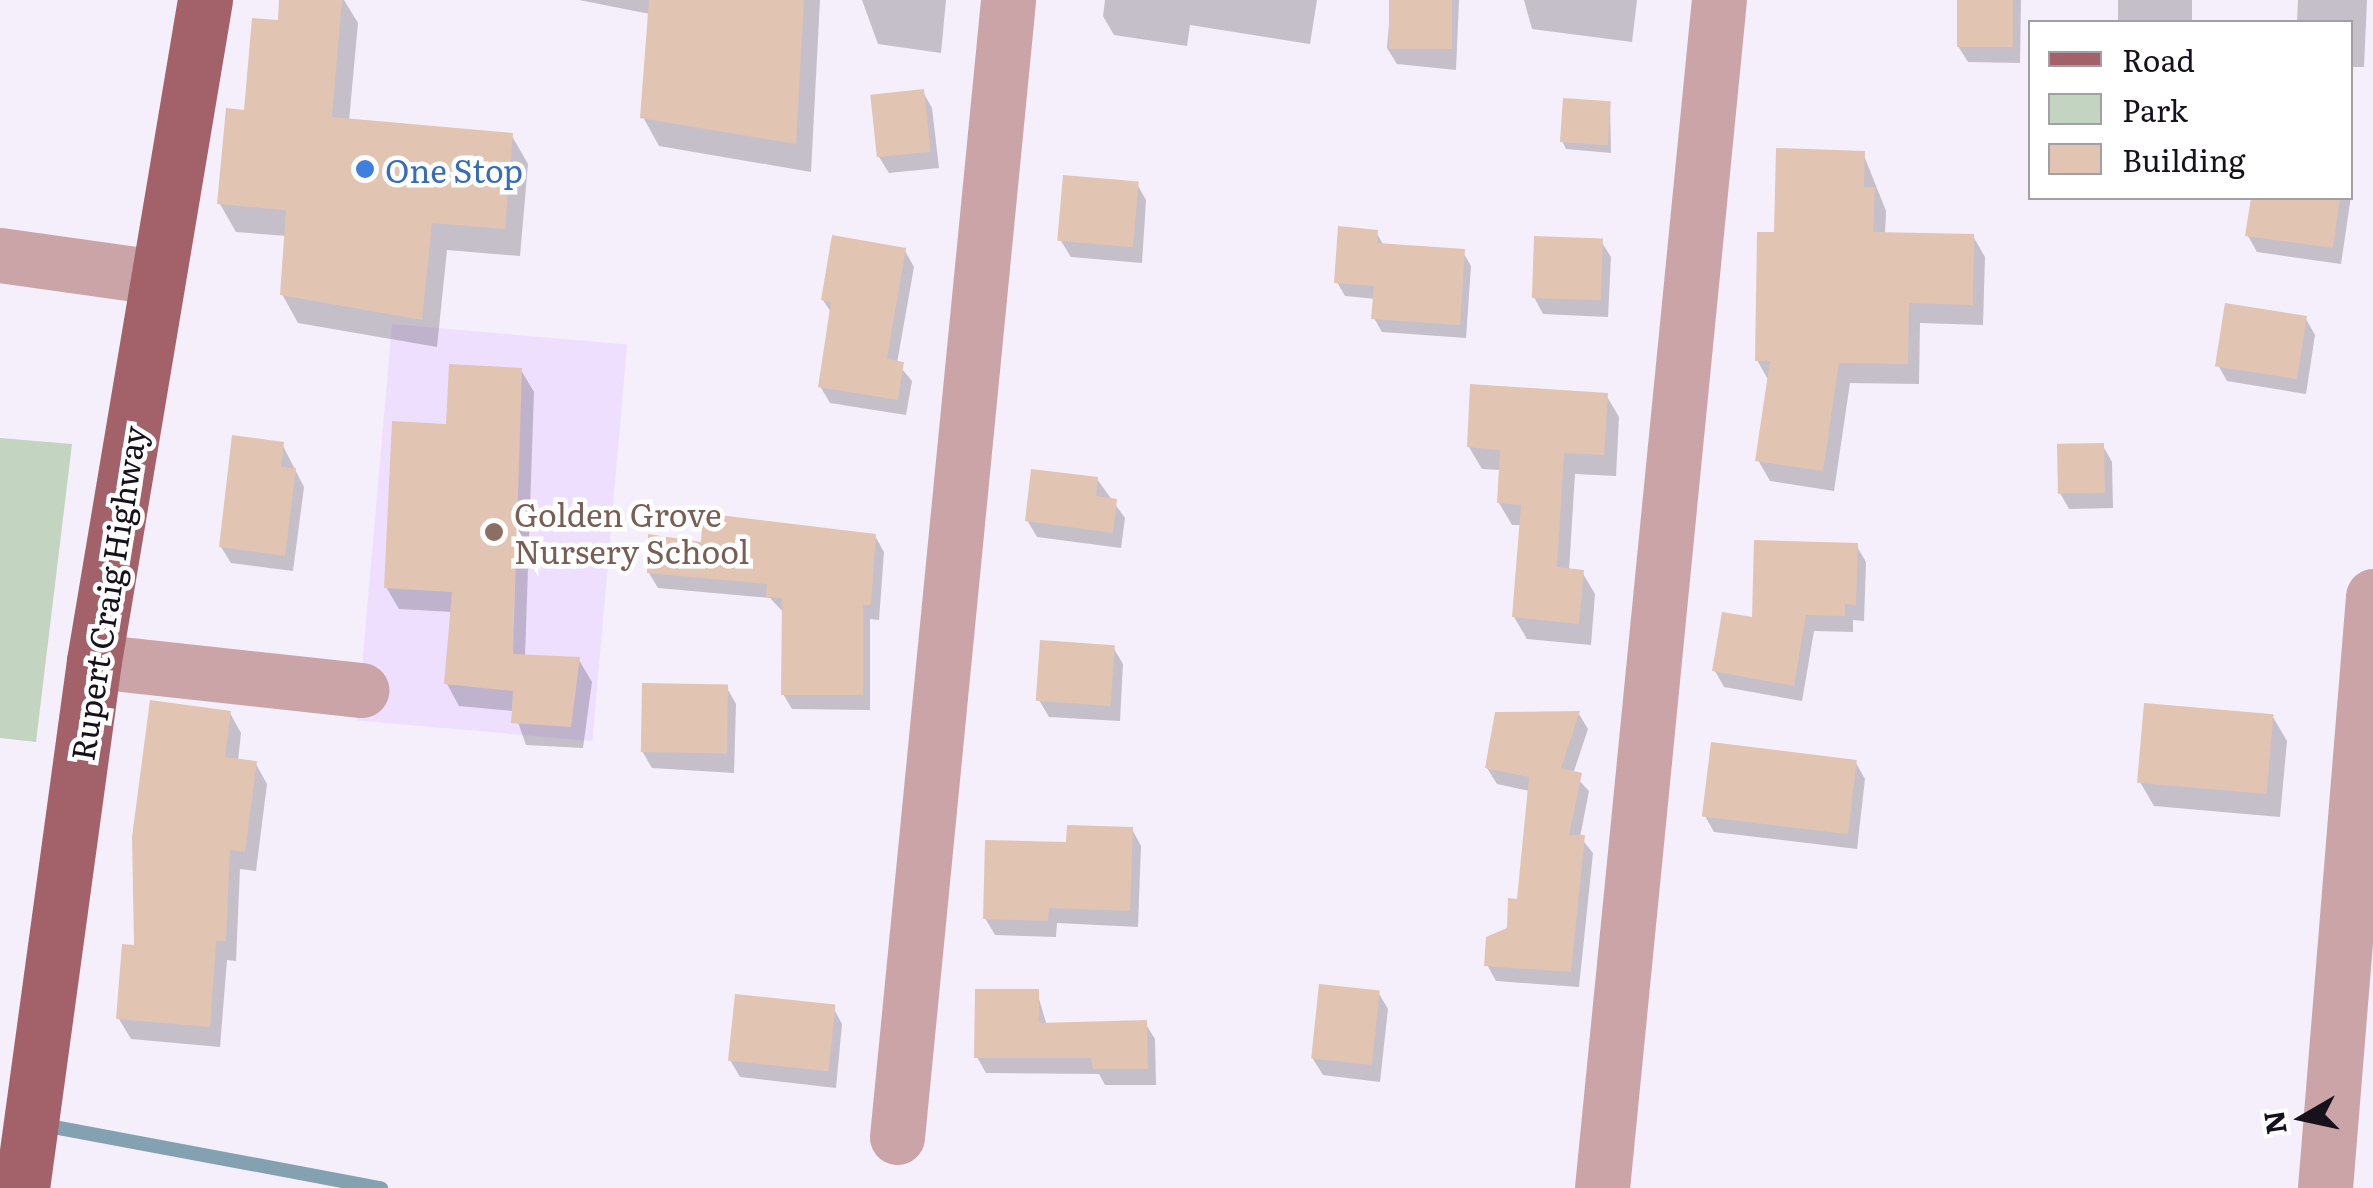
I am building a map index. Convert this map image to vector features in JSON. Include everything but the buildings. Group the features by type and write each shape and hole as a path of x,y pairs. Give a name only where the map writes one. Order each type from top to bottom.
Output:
{"main road":[{"name":"Rupert Craig Highway","path":"22,1184 94,661 205,0"}],"street":[{"path":"897,1137 1008,0"},
{"path":"1602,1188 1718,0"},
{"path":"0,256 156,277"},
{"path":"2324,1188 2373,596"},
{"path":"94,661 361,690"}],"shaded area":[{"name":"Golden Grove Nursery School","path":"392,324 627,345 592,741 357,720"}],"green space":[{"path":"0,438 72,444 36,742 0,738"}],"waterway":[{"path":"43,1125 381,1188"}],"place":[{"name":"One Stop","path":"365,169"},
{"name":"Golden Grove Nursery School","path":"494,532"}]}
